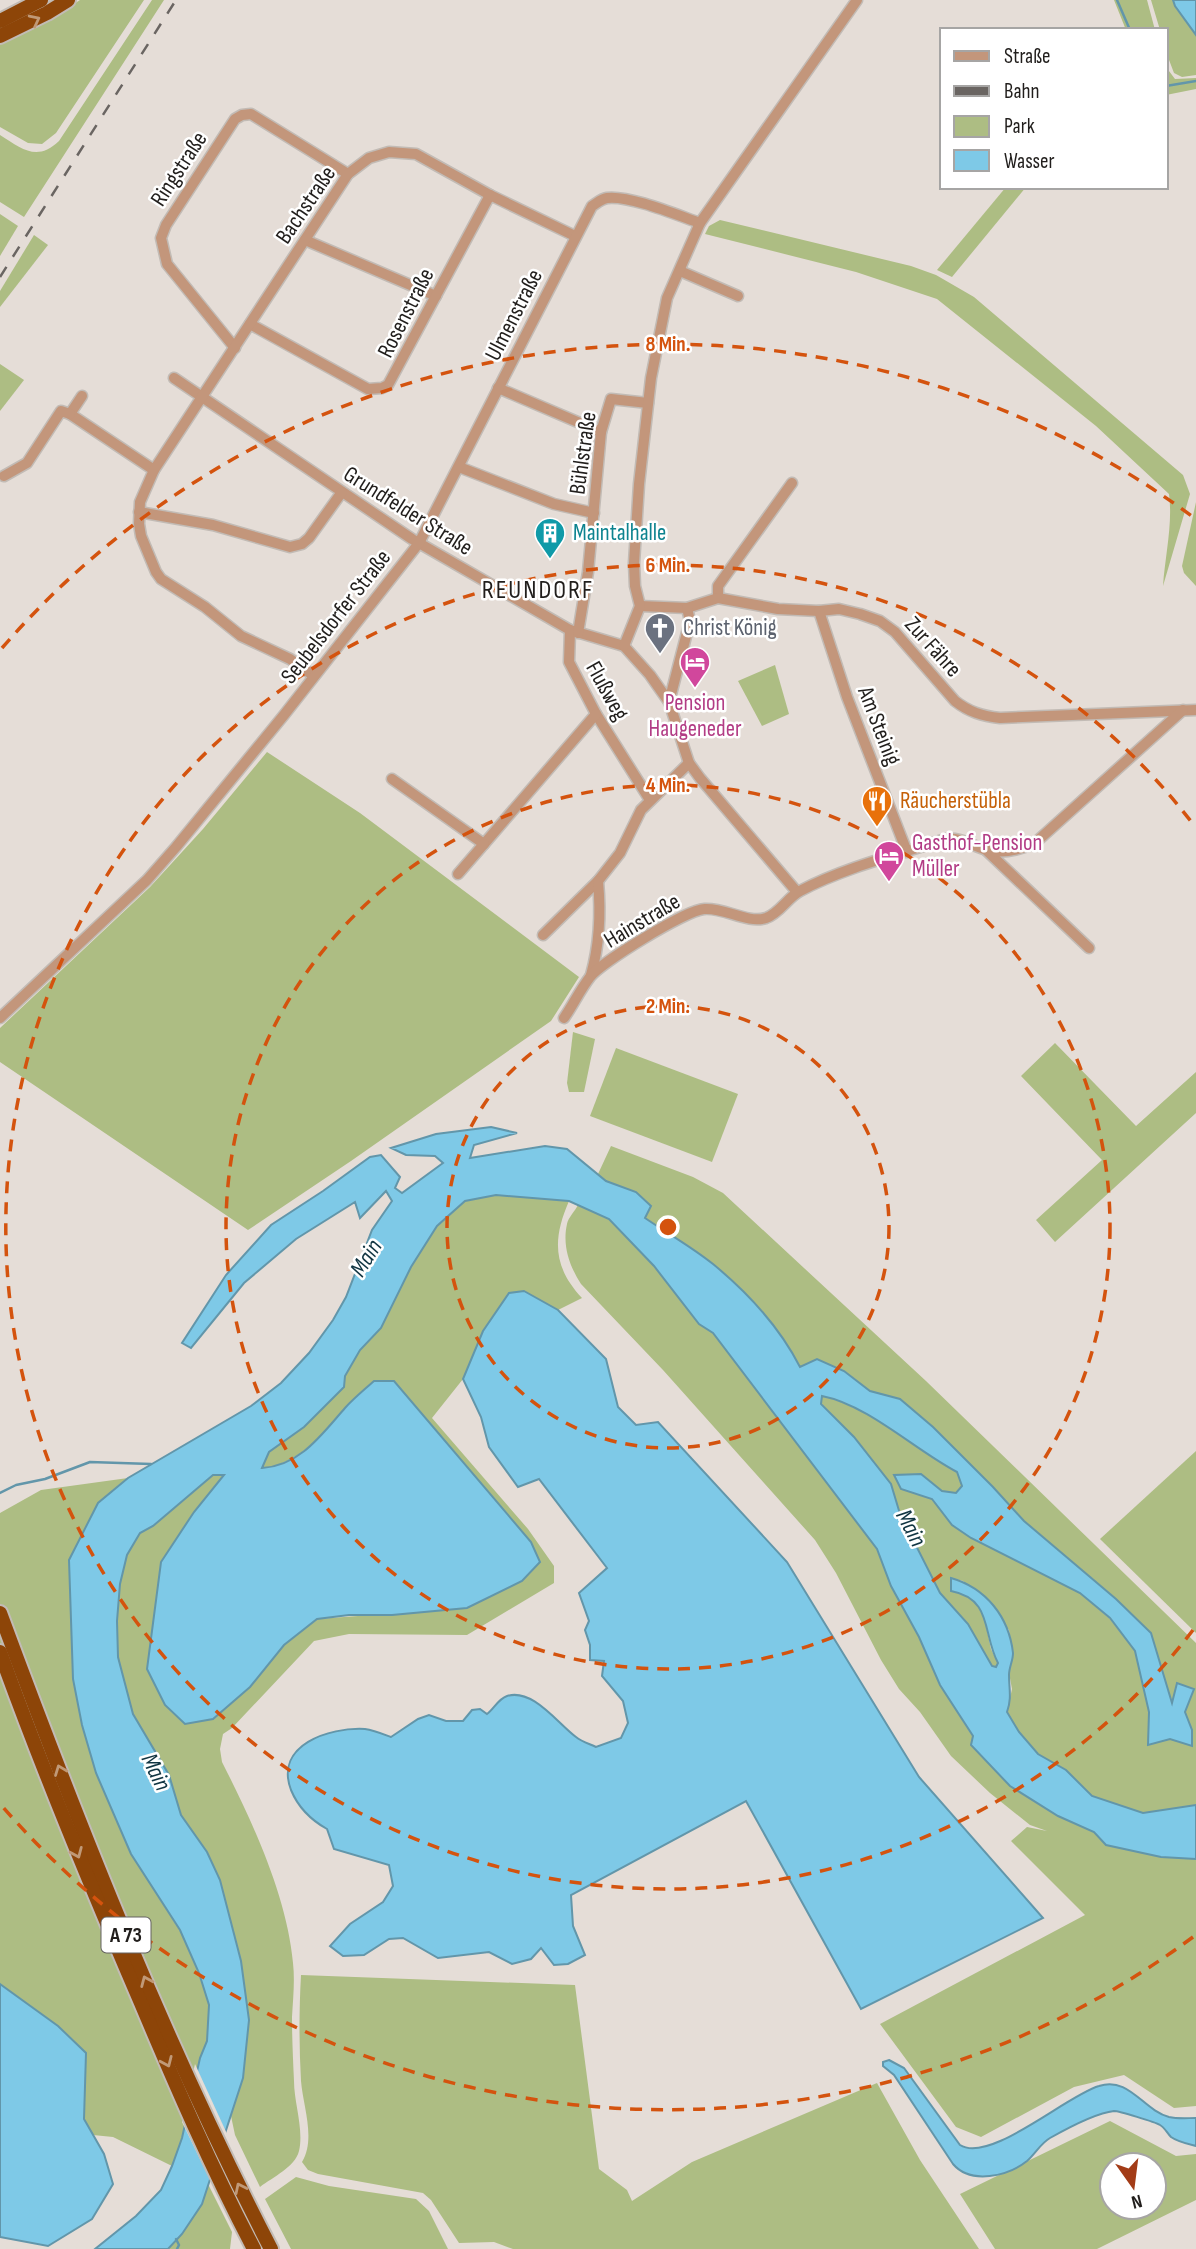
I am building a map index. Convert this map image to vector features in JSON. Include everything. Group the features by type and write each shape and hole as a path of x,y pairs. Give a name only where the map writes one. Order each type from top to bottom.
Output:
{"highway":[{"path":"0,21 41,0"},
{"path":"0,36 68,0"},
{"name":"A 73","path":"0,1613 128,1940 211,2127 271,2249"},
{"name":"A 73","path":"0,1652 69,1833 115,1944 199,2136 254,2249"}],"street":[{"path":"857,0 700,223 667,298 648,403 634,563 635,586 640,606 624,646 645,668 669,702 689,762 797,892 840,874 952,838 986,850 1013,850 1035,843 1183,710"},
{"name":"Ringstraße","path":"234,348 166,264 161,238 166,225 219,143 235,119 251,114 348,174"},
{"name":"Bachstraße","path":"139,512 145,487 154,470 348,174 369,158 389,152 416,154 490,195 575,236"},
{"name":"Rosenstraße","path":"250,324 363,386 382,388 393,380 490,195"},
{"name":"Ulmenstraße","path":"419,543 592,206 600,200 610,198 639,203 700,223"},
{"path":"305,240 436,296"},
{"path":"680,271 738,296"},
{"name":"Grundfelder Straße","path":"174,378 419,543 574,631 624,646"},
{"path":"498,388 601,432"},
{"path":"70,414 82,396"},
{"name":"Bühlstraße","path":"574,631 588,572 601,432 611,399 648,403"},
{"path":"4,476 27,463 61,411 70,414 154,470"},
{"path":"459,467 554,504 594,513"},
{"path":"718,598 718,586 792,483"},
{"path":"314,676 290,659 241,636 205,607 161,579 152,566 141,536 139,512 213,525 290,547 302,544 309,538 342,492"},
{"name":"Seubelsdorfer Straße","path":"0,1018 146,880 206,813 419,543"},
{"name":"Zur Fähre","path":"640,606 687,608 718,598 778,609 839,610 880,621 914,652 955,701 982,716 1000,718 1196,710"},
{"path":"669,702 690,621 687,608"},
{"name":"Am Steinig","path":"819,611 846,697 907,852"},
{"name":"Flußweg","path":"574,631 569,662 596,714 650,800"},
{"path":"458,874 596,714"},
{"path":"543,935 598,881 620,853 632,825 650,800 689,762"},
{"path":"392,779 484,844"},
{"path":"986,850 1089,948"},
{"path":"591,975 601,918 598,881"},
{"name":"Hainstraße","path":"564,1018 591,975 684,915 699,909 716,908 764,919 797,892"}],"green space":[{"path":"80,0 144,0 56,133 42,144 28,143 0,127 0,44 45,23"},
{"path":"152,0 164,0 24,217 0,202 0,135 23,149 36,152 44,151 59,141"},
{"path":"1114,0 1147,0 1154,28 1125,28"},
{"path":"1151,0 1173,0 1175,7 1196,35 1196,75 1182,77 1174,73 1168,57 1168,28 1159,28"},
{"path":"1168,70 1175,79 1196,78 1196,89 1168,95"},
{"path":"1004,189 1024,189 952,277 937,270"},
{"path":"0,214 18,226 0,256"},
{"path":"720,220 911,266 936,275 974,297 1183,475 1190,494 1163,586 1169,528 1169,494 1096,426 937,299 856,272 705,234 709,226"},
{"path":"34,235 48,245 0,307 0,291"},
{"path":"0,364 24,380 0,411"},
{"path":"1196,502 1196,586 1184,573 1182,566"},
{"path":"775,665 789,714 762,726 738,681"},
{"path":"267,752 360,813 579,977 551,1021 248,1230 0,1062 0,1028 150,887"},
{"path":"573,1032 595,1039 584,1092 569,1092 567,1083"},
{"path":"1055,1043 1136,1126 1196,1072 1196,1113 1055,1242 1036,1220 1102,1160 1021,1076"},
{"path":"616,1048 738,1094 712,1162 590,1116"},
{"path":"611,1146 693,1177 723,1193 926,1381 1196,1643 1196,1805 1143,1813 1092,1796 1066,1770 1038,1754 1019,1732 1007,1712 1012,1689 1009,1673 1013,1657 1009,1630 963,1581 951,1578 983,1612 991,1649 998,1663 996,1667 992,1667 968,1624 940,1593 900,1514 891,1484 854,1437 821,1403 822,1396 840,1401 874,1419 957,1472 963,1486 956,1493 942,1491 921,1474 895,1475 901,1489 932,1499 952,1525 971,1538 1079,1592 1110,1619 1135,1651 1149,1712 1148,1744 1170,1739 1192,1746 1192,1730 1185,1712 1194,1689 1173,1706 1151,1633 1116,1599 1024,1521 933,1427 900,1399 870,1391 844,1371 800,1368 786,1344 752,1301 712,1266 645,1218 651,1206 636,1192 606,1181 598,1174"},
{"path":"496,1195 569,1201 560,1227 558,1251 565,1275 582,1298 558,1310 524,1291 483,1331 463,1379 432,1418 528,1529 554,1566 554,1583 467,1635 349,1634 314,1641 232,1728 223,1734 220,1749 222,1762 256,1834 276,1886 284,1912 294,1970 292,2041 299,2151 288,2167 260,2187 235,2135 231,2116 243,2078 249,2020 241,1961 220,1880 206,1851 181,1815 169,1775 133,1714 118,1657 120,1584 127,1555 140,1533 153,1526 213,1475 224,1475 161,1563 147,1669 250,1687 284,1645 317,1619 467,1608 374,1381 348,1404 309,1447 288,1461 261,1469 269,1452 304,1427 345,1376 360,1350 381,1328 411,1267 437,1226 465,1201"},
{"path":"578,1205 609,1219 654,1266 699,1324 713,1332 857,1521 877,1549 891,1586 919,1637 940,1685 973,1737 971,1745 1010,1786 1058,1816 1095,1832 1106,1845 1161,1857 1196,1859 1196,2106 1174,2108 1124,2075 1074,2087 981,2137 956,2127 880,2024 1085,1915 1011,1841 1027,1827 1047,1831 1030,1825 990,1793 951,1756 920,1712 899,1689 815,1540 663,1370 581,1284 573,1271 566,1248 568,1222"},
{"path":"1196,1451 1196,1633 1100,1539"},
{"path":"128,1478 98,1503 131,1854 180,1931 199,1973 209,2005 207,2041 182,2139 172,2166 113,2137 93,2135 83,2119 86,2053 58,2026 0,1984 0,1513 41,1490"},
{"path":"301,1975 575,1985 599,2169 627,2190 632,2201 692,2162 877,2083 920,2160 979,2249 513,2249 494,2242 459,2243 431,2200 423,2193 318,2174 308,2170 302,2162 308,2143 308,2122 300,2068"},
{"path":"1110,2121 1167,2151 1098,2151 1098,2221 1154,2221 1097,2249 995,2249 960,2194"},
{"path":"1168,2152 1176,2156 1196,2154 1196,2200 1168,2214"},
{"path":"296,2177 329,2186 416,2199 429,2211 448,2249 291,2249 265,2199"},
{"path":"208,2184 232,2232 230,2249 168,2249 192,2219"}],"water":[{"path":"1173,0 1196,0 1196,35 1175,6"},
{"name":"Main","path":"491,1127 517,1133 474,1145 470,1158 545,1146 567,1149 606,1181 636,1192 651,1206 645,1218 705,1258 738,1286 773,1325 800,1367 817,1359 844,1371 870,1391 900,1399 933,1427 1024,1521 1116,1599 1151,1633 1172,1703 1177,1683 1194,1689 1185,1712 1192,1730 1192,1746 1170,1739 1148,1745 1149,1712 1135,1651 1110,1618 1080,1593 971,1538 952,1525 932,1499 901,1489 894,1475 921,1474 942,1491 956,1493 962,1486 957,1472 874,1418 822,1396 821,1404 854,1437 891,1484 900,1514 940,1593 968,1624 992,1666 996,1667 998,1663 980,1609 974,1601 951,1591 951,1578 975,1589 1001,1616 1011,1640 1013,1653 1007,1712 1019,1732 1038,1754 1066,1770 1092,1796 1143,1813 1196,1805 1196,1859 1161,1857 1106,1845 1094,1832 1058,1816 1010,1786 971,1745 973,1736 940,1685 919,1637 891,1586 877,1549 713,1333 699,1324 654,1266 609,1219 569,1201 496,1195 465,1201 437,1226 411,1267 381,1328 360,1350 345,1376 344,1387 304,1427 269,1452 262,1468 276,1466 299,1455 374,1381 394,1381 531,1542 540,1562 522,1581 467,1608 317,1619 284,1645 250,1687 213,1719 185,1724 165,1705 147,1669 161,1562 194,1512 224,1475 213,1475 153,1526 140,1533 127,1555 120,1584 118,1657 133,1714 169,1775 181,1815 207,1852 220,1880 241,1961 249,2020 243,2078 202,2204 182,2234 168,2249 95,2249 136,2216 161,2190 182,2138 200,2058 207,2041 209,2005 199,1973 180,1930 131,1854 96,1773 82,1725 73,1679 69,1560 98,1503 128,1478 251,1406 281,1383 309,1353 346,1297 372,1230 392,1201 386,1191 360,1218 355,1202 296,1239 244,1283 191,1348 182,1343 226,1275 271,1225 370,1157 381,1155 400,1177 395,1188 402,1193 443,1163 435,1156 406,1155 391,1148 436,1134"},
{"path":"524,1291 558,1310 606,1359 618,1407 636,1425 658,1422 787,1562 919,1777 1043,1918 861,2009 746,1801 571,1895 573,1926 585,1955 568,1964 554,1965 541,1948 531,1959 512,1964 489,1952 438,1958 403,1938 389,1939 364,1955 343,1956 330,1946 350,1924 383,1902 393,1886 389,1865 334,1849 327,1829 316,1822 297,1802 288,1774 290,1761 297,1750 308,1742 336,1731 368,1730 391,1737 429,1715 446,1721 463,1721 472,1710 480,1709 487,1714 504,1697 517,1695 536,1702 578,1739 596,1747 621,1738 628,1723 623,1701 602,1676 604,1661 590,1660 590,1645 585,1630 589,1621 579,1593 607,1568 539,1479 518,1487 489,1447 481,1417 463,1379 483,1331 509,1293"},
{"path":"0,1984 58,2026 86,2053 84,2119 104,2154 113,2184 92,2219 48,2246 0,2237"},
{"path":"889,2060 904,2068 960,2145 973,2148 990,2145 1029,2126 1085,2092 1110,2084 1127,2090 1151,2108 1169,2117 1196,2118 1196,2146 1174,2139 1162,2126 1114,2111 1090,2118 1050,2138 1027,2161 1010,2171 990,2176 969,2174 953,2164 894,2075 883,2066 883,2062"}],"pier":[{"path":"195,2064 228,2136 212,2184 182,2122"}],"waterway":[{"path":"1117,0 1129,28"},
{"path":"1168,86 1196,81"},
{"path":"0,1493 16,1485 45,1479 90,1462 151,1464"},
{"path":"176,2239 179,2245 177,2249"}],"railway":[{"path":"0,277 176,0"}],"place":[{"name":"Maintalhalle","path":"550,560"},
{"name":"Christ König","path":"660,655"},
{"name":"Pension Haugeneder","path":"695,689"},
{"name":"Räucherstübla","path":"877,828"},
{"name":"Gasthof-Pension Müller","path":"889,883"}],"district":[{"name":"REUNDORF","path":"538,590"}]}
